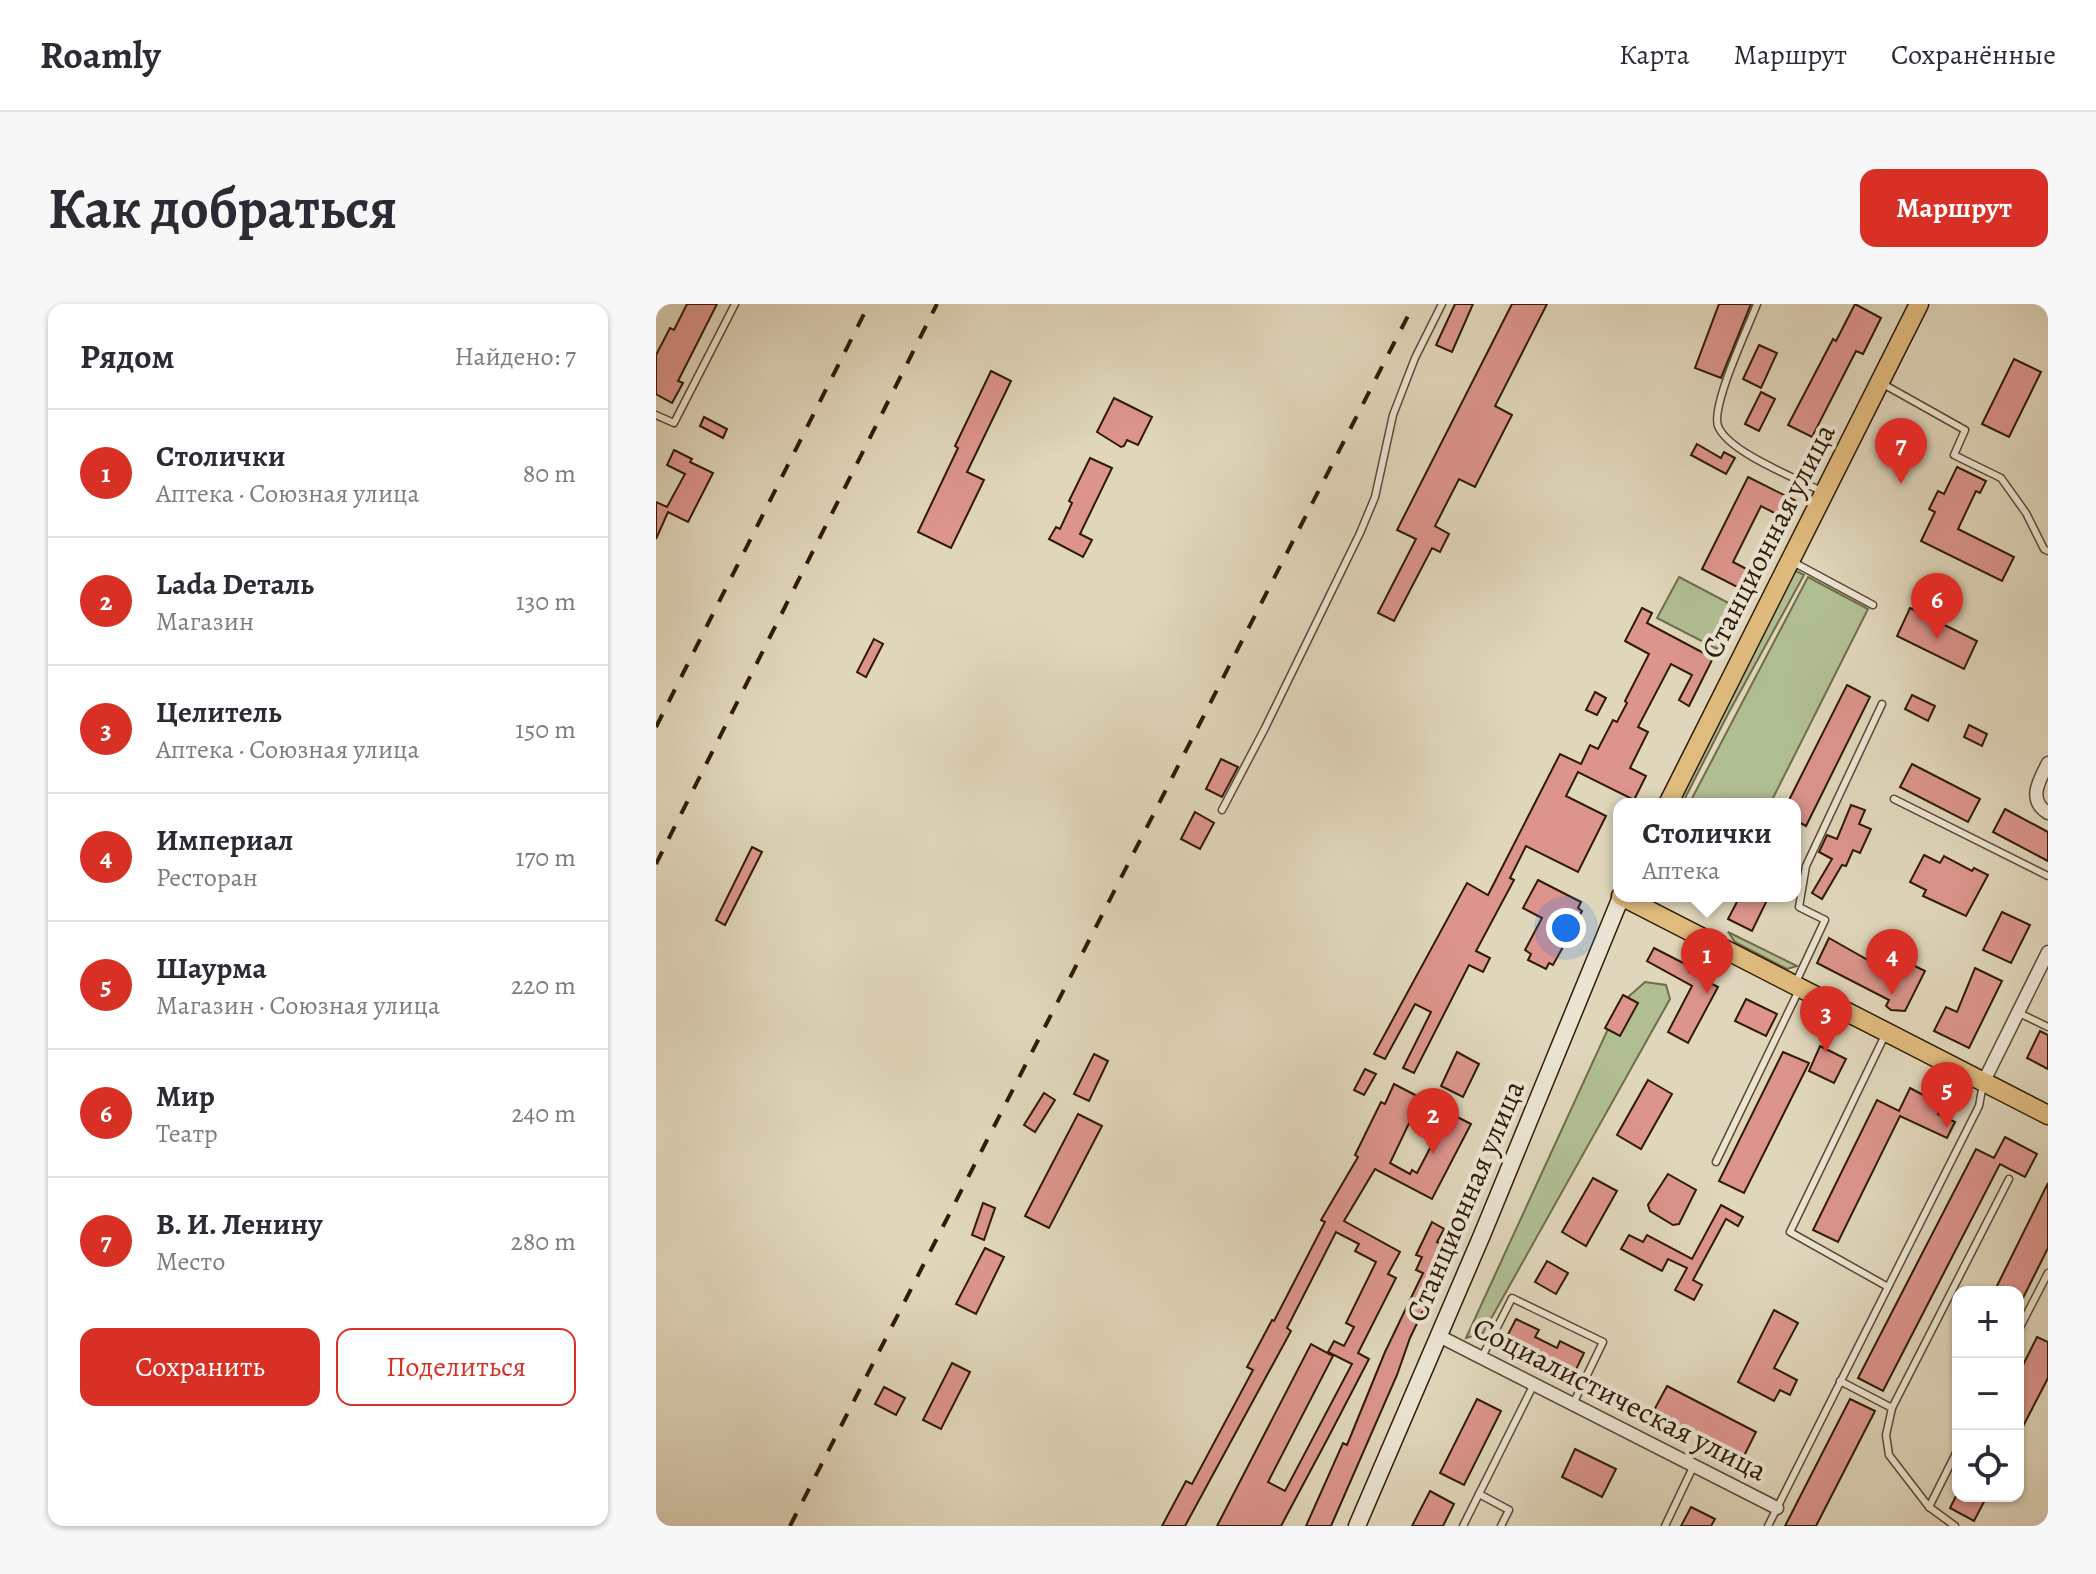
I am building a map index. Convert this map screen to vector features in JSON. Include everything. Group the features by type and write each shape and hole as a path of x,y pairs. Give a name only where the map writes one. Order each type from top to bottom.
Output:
{"main road":[{"name":"Станционная улица","path":"1671,798 1919,304"},
{"name":"Станционная улица","path":"1357,1526 1619,902"},
{"path":"1631,902 2048,1115"}],"street":[{"path":"2048,763 2036,787 2040,808 2048,813"},
{"path":"1983,1083 2048,952"},
{"name":"Социалистическая улица","path":"1439,1336 1777,1508"}],"lane":[{"path":"656,415 674,423 735,304"},
{"path":"1222,810 1360,533 1375,497 1393,415 1415,358 1442,304"},
{"path":"1757,304 1719,401 1717,423 1722,434 1743,451 1824,493"},
{"path":"1880,382 1965,430 1954,455 2001,478 2048,551"},
{"path":"1790,561 1873,605"},
{"path":"1801,895 1806,866 1882,704"},
{"path":"1894,799 2048,876"},
{"path":"1716,1162 1825,920 1799,907 1800,902"},
{"path":"2017,1012 2048,1027"},
{"path":"1887,1032 1790,1232 1888,1287"},
{"path":"1768,1526 1979,1106 1983,1083"},
{"path":"1955,1526 1929,1507 1889,1455 1886,1435 1892,1408 2009,1179"},
{"path":"2024,1319 2048,1273"},
{"path":"1481,1358 1512,1298 1603,1342 1573,1404"},
{"path":"1840,1381 1892,1408"},
{"path":"1463,1526 1534,1384"},
{"path":"1929,1507 1952,1461"},
{"path":"1665,1526 1694,1465"},
{"path":"1479,1494 1509,1510 1501,1526"}],"green space":[{"path":"1794,570 1804,575 1685,798 1675,798"},
{"path":"1679,577 1738,608 1717,649 1657,618"},
{"path":"1808,577 1868,609 1773,798 1692,798"},
{"path":"1728,932 1797,966 1787,969 1735,942"},
{"path":"1645,982 1666,985 1670,999 1483,1333 1466,1338 1619,1005"}],"building":[{"path":"687,304 717,304 678,381 683,383 672,403 656,394 656,355"},
{"path":"1455,304 1473,304 1452,352 1436,345"},
{"path":"1512,304 1547,304 1495,406 1512,415 1475,487 1459,479 1435,526 1449,534 1440,552 1432,548 1394,621 1378,613 1416,539 1397,530"},
{"path":"1719,304 1751,304 1721,378 1695,368"},
{"path":"1855,304 1881,318 1863,354 1856,351 1812,437 1788,425"},
{"path":"1759,345 1777,353 1761,388 1743,379"},
{"path":"2014,359 2041,372 2009,437 1982,424"},
{"path":"991,371 1011,381 967,472 984,480 951,548 918,532"},
{"path":"1761,392 1775,399 1759,431 1745,424"},
{"path":"1114,398 1152,417 1138,445 1127,440 1121,447 1097,432"},
{"path":"704,417 727,429 723,438 700,426"},
{"path":"1697,444 1721,458 1724,452 1735,458 1726,474 1691,455"},
{"path":"674,450 713,473 688,522 668,512 656,539 656,502 667,507 685,474 667,465"},
{"path":"1090,458 1112,468 1080,534 1092,540 1083,557 1049,539 1056,527 1060,529 1072,503 1069,501"},
{"path":"1957,467 1986,481 1980,493 1976,491 1958,529 2014,557 2002,581 1921,541 1935,512 1929,509 1938,491 1944,494"},
{"path":"1748,477 1796,501 1786,519 1761,506 1733,562 1758,575 1749,593 1702,569"},
{"path":"1642,608 1652,613 1647,623 1713,658 1689,706 1679,700 1692,675 1671,664 1638,727 1648,732 1630,768 1646,776 1635,798 1578,772 1566,796 1606,816 1578,872 1526,846 1510,878 1514,880 1476,951 1490,958 1483,972 1469,965 1414,1073 1403,1068 1431,1012 1415,1004 1385,1059 1374,1054 1467,883 1488,895 1560,754 1581,764 1590,745 1598,749 1613,720 1617,722 1649,654 1625,641"},
{"path":"1910,608 1977,641 1964,669 1897,636"},
{"path":"874,639 883,644 866,677 857,672"},
{"path":"1847,685 1870,697 1806,826 1801,823 1801,798 1790,798"},
{"path":"1595,692 1606,698 1597,715 1586,710"},
{"path":"1912,695 1935,706 1928,721 1905,709"},
{"path":"1969,725 1987,734 1982,746 1964,737"},
{"path":"1221,759 1238,767 1222,797 1206,789"},
{"path":"1912,764 1980,799 1968,822 1900,787"},
{"path":"1851,805 1865,810 1859,824 1871,829 1860,853 1853,850 1846,866 1842,865 1822,899 1812,893 1832,859 1819,852 1827,835 1837,839"},
{"path":"2005,809 2048,832 2048,861 1993,832"},
{"path":"1195,812 1214,823 1200,849 1181,839"},
{"path":"752,847 762,852 725,925 716,920"},
{"path":"1924,855 1940,863 1944,856 1972,871 1974,868 1988,875 1966,916 1923,896 1926,890 1910,882"},
{"path":"1538,880 1581,902 1578,908 1582,911 1574,927 1570,924 1553,965 1549,963 1546,969 1528,960 1531,954 1525,950 1542,918 1523,908"},
{"path":"1737,902 1766,902 1752,931 1728,919"},
{"path":"2002,912 2030,925 2011,963 1983,950"},
{"path":"1829,938 1875,964 1876,961 1902,974 1907,962 1925,971 1905,1011 1891,1010 1886,1006 1889,1000 1817,963"},
{"path":"1654,948 1691,967 1689,972 1718,987 1688,1043 1668,1032 1692,986 1647,961"},
{"path":"1975,968 2002,981 1969,1048 1934,1031 1946,1007 1957,1012"},
{"path":"1623,995 1638,1003 1620,1036 1605,1028"},
{"path":"1746,999 1777,1014 1766,1036 1735,1021"},
{"path":"2040,1031 2048,1035 2048,1069 2027,1058"},
{"path":"1820,1046 1846,1059 1834,1083 1809,1071"},
{"path":"1457,1052 1479,1064 1463,1097 1441,1086"},
{"path":"1783,1052 1809,1063 1744,1193 1719,1181"},
{"path":"1094,1054 1108,1061 1089,1101 1074,1094"},
{"path":"1365,1069 1376,1074 1364,1095 1354,1090"},
{"path":"1648,1080 1672,1094 1641,1149 1617,1135"},
{"path":"1394,1084 1471,1124 1432,1199 1375,1169 1344,1221 1400,1252 1388,1274 1396,1278 1358,1353 1369,1359 1329,1436 1281,1526 1217,1526 1311,1344 1333,1356 1268,1482 1285,1491 1352,1364 1328,1352 1334,1341 1344,1346 1354,1327 1346,1323 1376,1262 1355,1251 1359,1244 1336,1232 1287,1328 1291,1331 1185,1526 1162,1526 1186,1481 1192,1484 1253,1370 1247,1367 1325,1222 1321,1220 1358,1157 1355,1155 1381,1102 1385,1104","holes":["1411,1119 1438,1133 1417,1173 1412,1170 1410,1174 1390,1163"]},
{"path":"1910,1088 1942,1105 1938,1114 1955,1122 1947,1138 1900,1116 1838,1242 1813,1230 1877,1100 1899,1111"},
{"path":"1044,1093 1055,1100 1035,1132 1024,1125"},
{"path":"1078,1114 1102,1126 1049,1228 1025,1216"},
{"path":"2005,1137 2037,1154 2025,1177 2000,1164 1883,1391 1858,1378 1976,1149 1994,1158"},
{"path":"1668,1174 1696,1190 1679,1224 1673,1225 1650,1211 1648,1205"},
{"path":"1593,1178 1617,1191 1586,1246 1562,1232"},
{"path":"2048,1183 2048,1248 2024,1296 2024,1286 1997,1286"},
{"path":"983,1203 995,1208 984,1240 972,1235"},
{"path":"1721,1205 1743,1217 1738,1226 1726,1219 1693,1280 1702,1285 1694,1300 1675,1290 1687,1268 1668,1259 1662,1271 1621,1249 1629,1235 1643,1242 1647,1235 1692,1259"},
{"path":"1432,1222 1444,1229 1437,1242 1451,1248 1442,1271 1410,1338 1331,1526 1306,1526 1343,1443 1347,1445 1385,1352 1423,1273 1416,1270 1422,1257 1416,1255"},
{"path":"985,1248 1004,1257 976,1314 956,1304"},
{"path":"1547,1261 1568,1273 1556,1294 1535,1282"},
{"path":"1774,1310 1798,1323 1774,1368 1797,1380 1790,1395 1780,1390 1774,1401 1738,1382"},
{"path":"1516,1319 1539,1330 1535,1337 1557,1348 1560,1341 1584,1353 1570,1382 1501,1348"},
{"path":"2037,1337 2048,1342 2048,1378 2024,1424 2024,1363"},
{"path":"952,1363 970,1372 941,1429 923,1420"},
{"path":"1667,1386 1756,1432 1743,1458 1653,1412"},
{"path":"884,1387 905,1398 896,1415 875,1404"},
{"path":"1477,1399 1501,1411 1464,1485 1440,1473"},
{"path":"1850,1399 1875,1411 1816,1526 1785,1526"},
{"path":"1575,1449 1616,1469 1602,1497 1562,1477"},
{"path":"1430,1491 1454,1504 1443,1526 1412,1526"},
{"path":"1953,1502 1984,1502 1974,1521 1950,1508"},
{"path":"1691,1507 1715,1519 1711,1526 1681,1526"}],"railway":[{"path":"656,727 869,304"},
{"path":"656,864 937,304"},
{"path":"790,1526 1414,304"}],"place":[{"name":"В. И. Ленину","path":"1901,484"},
{"name":"Мир","path":"1937,639"},
{"name":"Столички","path":"1707,994"},
{"name":"Империал","path":"1892,995"},
{"name":"Целитель","path":"1826,1052"},
{"name":"Шаурма","path":"1947,1128"},
{"name":"Lada Dеталь","path":"1433,1154"}]}
